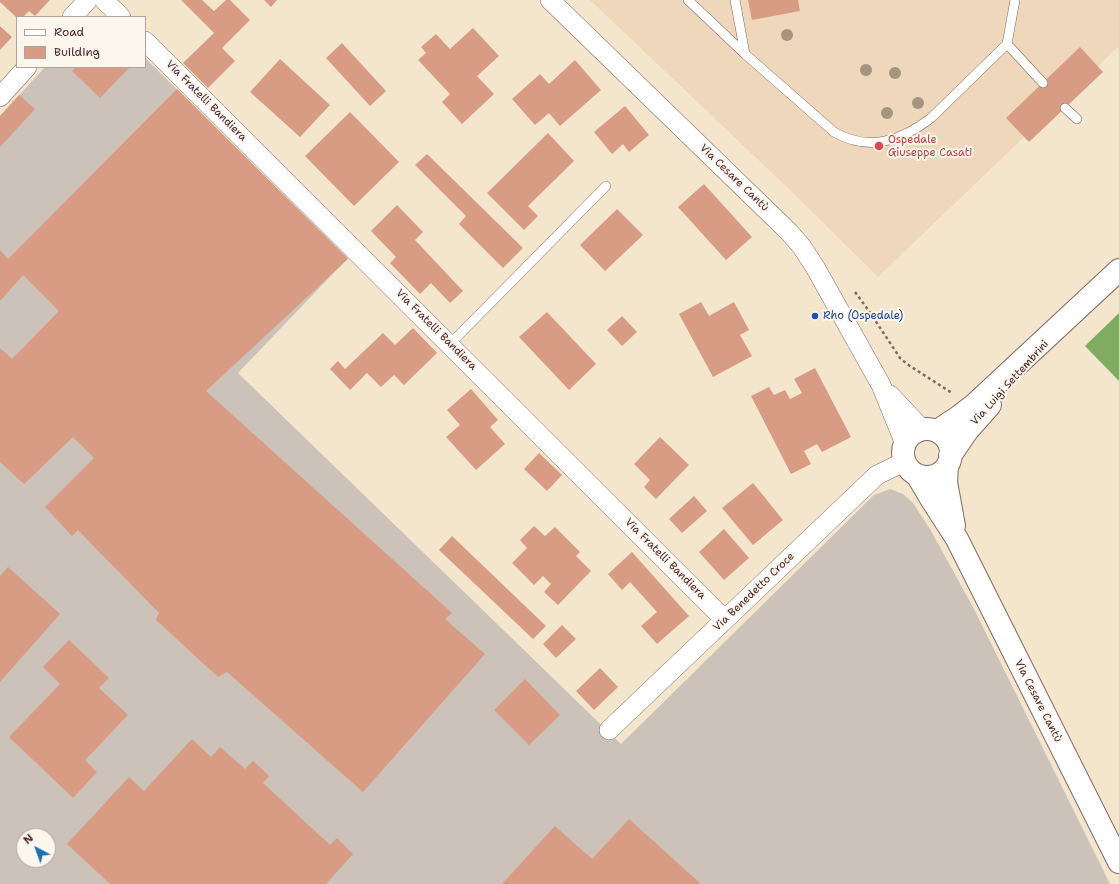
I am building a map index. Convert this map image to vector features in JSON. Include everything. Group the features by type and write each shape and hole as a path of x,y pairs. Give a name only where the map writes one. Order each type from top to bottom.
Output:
{"street":[{"path":"73,16 88,0"},
{"path":"104,0 120,16"},
{"name":"Via Cesare Cantù","path":"550,0 789,232 802,247 815,266 881,385 909,460 930,497 957,539 1119,862"},
{"name":"Via Fratelli Bandiera","path":"146,42 725,620"},
{"path":"0,97 26,68"},
{"name":"Via Luigi Settembrini","path":"930,431 957,418 974,405 1119,270"},
{"name":"Via Luigi Settembrini","path":"949,461 967,431 977,419 1074,312"},
{"name":"Via Cesare Cantù","path":"881,385 902,410 930,431"},
{"path":"930,431 948,442 949,461 943,471 930,477 909,460 909,438 915,432 930,431"},
{"name":"Via Benedetto Croce","path":"609,730 878,475 909,460"},
{"name":"Via Cesare Cantù","path":"949,461 947,489 957,539"}],"lane":[{"path":"688,0 745,54 834,132 850,139 869,142 887,141 898,138 919,127 931,118 1007,44 1015,0"},
{"path":"735,0 745,54"},
{"path":"1007,44 1042,83"},
{"path":"1065,108 1077,119"},
{"path":"450,344 606,186"}],"shaded area":[{"name":"Ospedale Giuseppe Casati","path":"590,0 1119,0 1119,46 878,277 790,190"},
{"path":"146,59 348,258 238,373 621,744 874,495 890,489 903,494 913,503 930,529 974,609 1110,884 0,884 0,116 44,68 146,68"}],"green space":[{"path":"1119,313 1119,381 1085,346"}],"building":[{"path":"0,0 50,0 35,16 29,11 24,16 16,17 0,2"},
{"path":"181,0 202,0 214,11 226,0 230,0 250,20 222,48 235,61 208,88 183,63 214,33"},
{"path":"264,0 277,0 271,7"},
{"path":"748,0 798,0 800,11 752,20"},
{"path":"0,26 12,37 0,50"},
{"path":"473,28 499,56 477,76 494,94 462,124 442,102 450,94 418,60 426,53 421,47 436,34 450,49"},
{"path":"342,43 386,91 370,106 326,58"},
{"path":"1080,47 1103,72 1029,142 1006,118"},
{"path":"280,59 330,105 300,137 250,92"},
{"path":"575,60 601,90 560,126 549,113 535,125 512,99 540,74 549,84"},
{"path":"75,68 129,68 100,98 72,71"},
{"path":"177,89 348,259 206,391 452,613 445,619 485,654 363,792 227,672 218,677 156,620 159,613 78,530 72,536 45,507 94,458 73,437 24,484 0,462 0,348 12,359 59,311 23,275 0,301 0,250 8,259"},
{"path":"19,95 35,109 0,147 0,116"},
{"path":"625,106 649,135 629,152 623,144 612,154 594,132"},
{"path":"350,112 399,162 354,206 305,156"},
{"path":"548,133 574,161 528,206 538,216 524,230 487,193"},
{"path":"427,154 523,248 503,268 459,224 466,216 415,165"},
{"path":"704,184 752,237 726,260 678,207"},
{"path":"397,205 423,232 415,240 463,291 450,303 431,283 420,294 390,263 396,257 371,231"},
{"path":"617,209 643,235 605,271 580,245"},
{"path":"701,302 709,316 734,302 749,330 740,335 752,356 713,377 679,314"},
{"path":"547,312 596,364 569,390 519,337"},
{"path":"622,316 637,332 622,346 607,330"},
{"path":"413,328 437,353 404,385 394,375 381,387 367,373 350,390 330,369 338,361 345,369 383,333 395,345"},
{"path":"815,368 851,437 822,452 817,444 804,451 811,464 791,474 751,396 769,387 774,395 785,390 790,399 802,393 794,379"},
{"path":"471,389 498,420 490,427 505,444 476,470 446,437 460,425 447,410"},
{"path":"660,437 689,465 656,499 644,487 650,480 634,464"},
{"path":"539,453 562,475 547,491 524,469"},
{"path":"753,483 783,520 753,545 722,508"},
{"path":"694,496 707,511 682,533 669,519"},
{"path":"534,526 545,536 555,527 580,552 576,556 591,571 558,605 544,592 551,584 543,576 534,585 512,563 527,548 520,540"},
{"path":"724,529 749,558 724,580 699,552"},
{"path":"452,536 546,626 533,639 439,550"},
{"path":"632,552 689,616 657,644 641,626 657,612 630,582 622,590 608,574"},
{"path":"8,567 60,614 0,682 0,576"},
{"path":"562,625 576,639 556,658 543,644"},
{"path":"69,640 109,678 99,688 128,715 85,760 97,772 73,798 9,737 60,684 43,667"},
{"path":"600,668 618,687 594,710 576,691"},
{"path":"525,679 560,715 529,745 494,710"},
{"path":"192,739 211,757 220,747 245,769 253,761 269,776 263,783 330,845 337,838 353,854 326,884 110,884 67,844 129,777 144,791"},
{"path":"629,819 701,884 502,884 555,826 592,859"}],"place":[{"name":"Ospedale Giuseppe Casati","path":"879,146"},
{"name":"Rho (Ospedale)","path":"815,316"}]}
